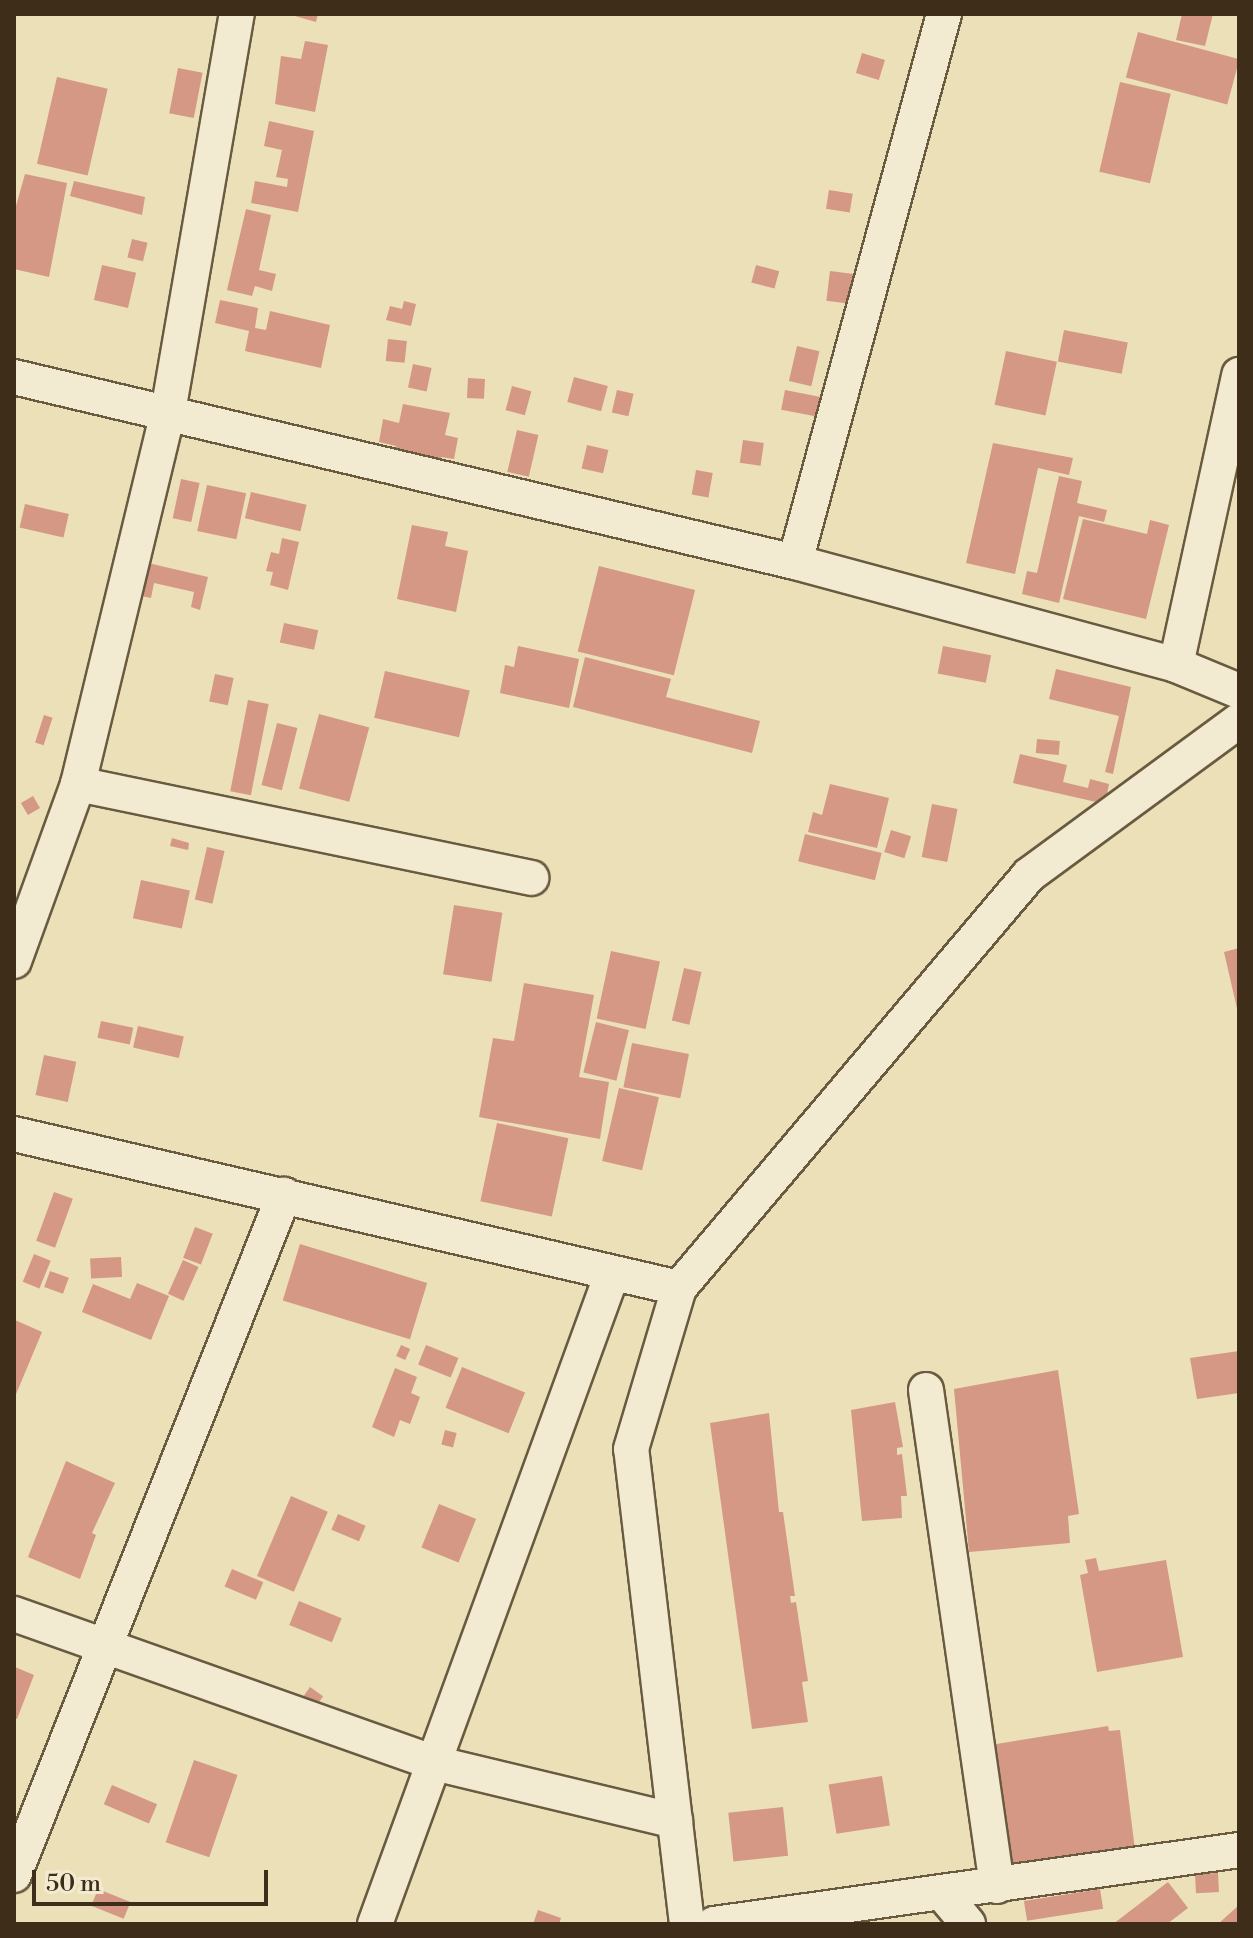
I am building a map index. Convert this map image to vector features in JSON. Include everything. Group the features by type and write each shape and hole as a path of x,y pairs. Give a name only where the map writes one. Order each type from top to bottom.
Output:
{"street":[{"path":"14,961 78,784 168,412 237,14"},
{"path":"795,562 944,14"},
{"path":"1176,665 1239,375"},
{"path":"14,377 795,562 1176,665 1239,691"},
{"path":"687,1924 631,1449 679,1288 1029,875 1239,721"},
{"path":"78,784 531,878"},
{"path":"14,1134 679,1288"},
{"path":"14,1875 284,1195"},
{"path":"375,1924 612,1274"},
{"path":"926,1390 997,1886"},
{"path":"14,1614 434,1763 675,1821"},
{"path":"714,1924 1239,1850"},
{"path":"943,1894 968,1924"}],"building":[{"path":"288,14 318,14 316,22"},
{"path":"1182,14 1213,14 1205,46 1176,40"},
{"path":"1138,32 1239,59 1227,105 1126,77"},
{"path":"305,41 328,45 315,112 275,104 281,56 301,59"},
{"path":"862,53 885,60 879,80 856,73"},
{"path":"178,68 203,73 194,118 169,113"},
{"path":"57,77 108,89 88,175 37,164"},
{"path":"1120,82 1171,94 1150,183 1099,172"},
{"path":"269,121 314,131 298,212 251,203 255,181 287,187 288,179 276,177 282,150 264,146"},
{"path":"25,174 67,183 49,277 14,269 14,213"},
{"path":"74,181 145,197 142,215 70,196"},
{"path":"829,190 853,194 850,213 826,209"},
{"path":"246,209 271,215 259,270 276,274 272,291 255,286 252,296 227,290"},
{"path":"132,239 148,243 143,261 127,257"},
{"path":"102,265 136,273 128,308 94,300"},
{"path":"756,265 779,271 775,289 751,282"},
{"path":"830,271 854,274 850,304 826,301"},
{"path":"220,300 258,308 255,328 266,330 270,311 330,325 321,368 245,351 249,331 215,323"},
{"path":"404,301 416,304 411,326 386,320 390,306 402,309"},
{"path":"1064,330 1128,342 1122,374 1058,361"},
{"path":"388,339 407,341 405,363 386,361"},
{"path":"797,346 819,351 811,386 789,381"},
{"path":"1006,351 1057,362 1045,416 995,405"},
{"path":"413,364 432,368 427,391 408,387"},
{"path":"574,377 608,386 601,411 567,402"},
{"path":"468,378 485,379 484,399 467,398"},
{"path":"512,386 531,391 525,415 506,410"},
{"path":"617,390 634,394 628,416 612,412"},
{"path":"785,390 828,398 824,418 781,410"},
{"path":"403,404 450,413 445,435 458,438 454,459 441,457 439,464 394,455 396,446 379,442 383,419 399,423"},
{"path":"517,430 538,435 529,477 507,472"},
{"path":"743,440 764,443 761,466 740,463"},
{"path":"993,443 1073,458 1069,475 1038,468 1015,574 966,563"},
{"path":"587,445 608,450 603,473 582,468"},
{"path":"696,470 713,473 708,498 692,495"},
{"path":"1059,476 1082,481 1077,503 1107,510 1104,522 1079,516 1059,603 1022,594 1027,571 1037,573"},
{"path":"181,479 200,483 191,522 173,518"},
{"path":"207,485 246,493 236,539 197,531"},
{"path":"251,492 307,505 300,531 245,518"},
{"path":"25,504 69,514 63,538 20,527"},
{"path":"1083,519 1147,534 1150,520 1169,525 1146,619 1063,599"},
{"path":"412,525 448,532 445,546 468,551 456,612 397,599"},
{"path":"282,538 299,542 288,590 270,585 273,572 266,571 271,552 279,554"},
{"path":"148,563 208,577 200,610 191,607 194,592 154,583 151,598 141,596"},
{"path":"599,566 695,590 674,675 578,651"},
{"path":"284,623 318,630 314,650 280,643"},
{"path":"518,646 579,659 569,708 500,693 505,665 514,667"},
{"path":"943,646 991,655 986,683 938,673"},
{"path":"585,657 671,679 666,697 760,721 752,753 573,707"},
{"path":"1056,669 1131,687 1113,774 1105,772 1119,716 1049,699"},
{"path":"385,671 470,691 459,737 374,718"},
{"path":"215,674 234,678 228,705 209,701"},
{"path":"248,700 269,704 251,795 230,791"},
{"path":"319,714 369,727 349,802 299,788"},
{"path":"44,715 53,718 44,745 35,743"},
{"path":"277,723 297,728 282,790 262,785"},
{"path":"1037,739 1060,741 1059,755 1036,753"},
{"path":"1020,754 1067,765 1063,782 1088,788 1090,779 1109,784 1105,804 1013,783"},
{"path":"830,784 889,798 877,848 808,832 813,812 822,815"},
{"path":"33,796 40,808 28,815 21,803"},
{"path":"932,804 958,809 947,862 922,857"},
{"path":"891,830 911,836 904,858 884,852"},
{"path":"805,834 882,853 875,880 798,861"},
{"path":"172,838 189,843 188,850 170,846"},
{"path":"207,847 225,851 212,904 195,900"},
{"path":"141,880 190,890 182,929 133,918"},
{"path":"454,905 502,913 491,982 443,974"},
{"path":"1239,948 1239,1013 1238,1013 1224,952"},
{"path":"611,951 660,961 646,1029 597,1018"},
{"path":"684,968 702,972 689,1025 672,1021"},
{"path":"524,983 594,995 579,1077 609,1082 600,1139 479,1117 493,1038 514,1041"},
{"path":"101,1021 133,1028 130,1044 97,1038"},
{"path":"596,1022 629,1030 616,1081 583,1072"},
{"path":"138,1026 184,1037 179,1058 133,1047"},
{"path":"632,1043 689,1054 680,1098 623,1087"},
{"path":"44,1055 76,1062 68,1102 35,1095"},
{"path":"619,1088 659,1097 642,1170 602,1161"},
{"path":"497,1123 568,1138 552,1216 480,1201"},
{"path":"54,1192 73,1199 55,1248 36,1241"},
{"path":"195,1227 213,1234 201,1265 183,1258"},
{"path":"300,1244 427,1283 410,1339 283,1300"},
{"path":"34,1254 51,1261 39,1289 23,1282"},
{"path":"121,1257 122,1277 91,1279 90,1259"},
{"path":"183,1260 199,1267 183,1301 168,1294"},
{"path":"50,1271 69,1278 63,1294 44,1287"},
{"path":"137,1283 169,1296 151,1340 82,1312 93,1284 130,1299"},
{"path":"14,1322 42,1332 14,1399"},
{"path":"401,1345 410,1349 405,1360 396,1356"},
{"path":"426,1345 458,1358 451,1378 418,1364"},
{"path":"1239,1351 1239,1393 1197,1399 1190,1358"},
{"path":"462,1367 525,1392 509,1433 446,1408"},
{"path":"395,1368 417,1377 411,1393 420,1397 410,1424 400,1420 394,1437 372,1427"},
{"path":"1058,1370 1079,1514 1068,1516 1070,1543 969,1552 954,1389"},
{"path":"895,1402 903,1447 897,1448 897,1455 902,1454 907,1496 901,1496 902,1518 862,1521 851,1410"},
{"path":"769,1413 779,1512 783,1512 795,1596 790,1596 791,1603 796,1602 808,1681 802,1682 808,1722 752,1729 710,1423"},
{"path":"445,1430 457,1433 453,1447 441,1445"},
{"path":"66,1461 115,1483 92,1533 96,1535 80,1579 28,1557"},
{"path":"291,1496 328,1512 294,1592 257,1576"},
{"path":"439,1504 476,1519 458,1563 421,1548"},
{"path":"338,1514 366,1526 359,1541 331,1530"},
{"path":"1096,1558 1099,1571 1166,1560 1183,1657 1097,1672 1080,1575 1088,1573 1085,1560"},
{"path":"232,1569 263,1582 256,1600 225,1586"},
{"path":"299,1601 342,1618 332,1642 289,1625"},
{"path":"15,1667 34,1675 17,1719 14,1718"},
{"path":"310,1687 323,1696 317,1705 304,1696"},
{"path":"1108,1726 1109,1731 1120,1730 1135,1850 993,1866 978,1747"},
{"path":"194,1760 237,1775 209,1857 166,1842"},
{"path":"882,1776 890,1825 836,1834 829,1784"},
{"path":"112,1785 157,1804 149,1823 104,1804"},
{"path":"783,1807 788,1856 733,1861 728,1813"},
{"path":"1218,1873 1219,1892 1196,1893 1195,1874"},
{"path":"1168,1882 1188,1908 1167,1924 1113,1924"},
{"path":"98,1889 130,1902 124,1919 91,1906"},
{"path":"1100,1889 1103,1909 1027,1921 1024,1901"},
{"path":"1239,1905 1239,1924 1218,1924"},
{"path":"538,1910 561,1918 559,1924 533,1924"}]}
